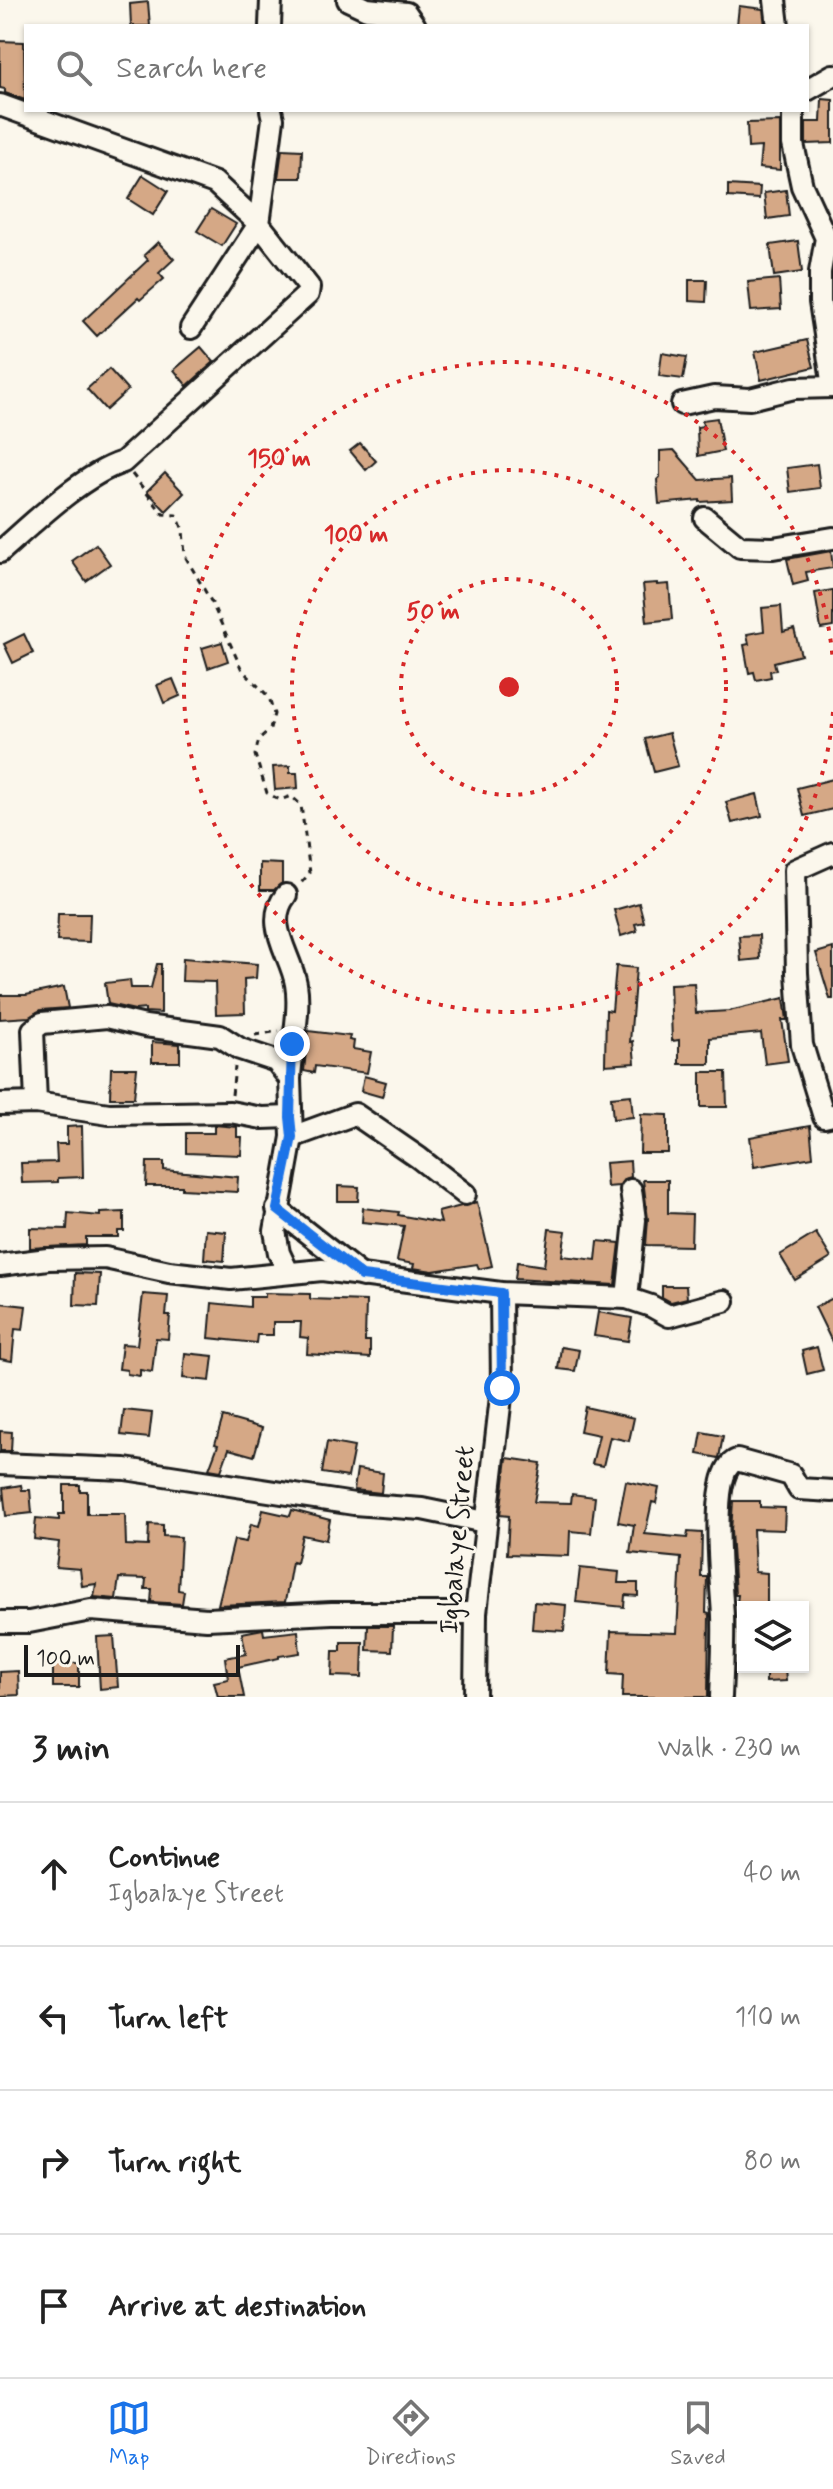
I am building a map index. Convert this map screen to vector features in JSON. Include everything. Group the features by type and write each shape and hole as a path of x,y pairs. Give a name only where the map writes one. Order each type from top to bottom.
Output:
{"street":[{"path":"270,24 271,0"},
{"path":"348,0 367,9 406,13 414,24"},
{"path":"775,0 778,24"},
{"path":"809,89 833,75"},
{"path":"0,105 215,183 259,224 309,287 308,294 123,462 102,469 0,552"},
{"path":"191,328 259,224 271,112"},
{"path":"682,404 714,397 750,399 794,388 833,387 820,302 820,272 829,237 802,186 793,144 793,112"},
{"path":"705,518 740,547 773,548 833,538"},
{"path":"833,853 795,870 794,908 802,1045 824,1117 833,1115"},
{"path":"286,895 277,912 276,924 297,986 290,1079 291,1127 275,1231 279,1253 288,1272"},
{"path":"36,1103 33,1030 37,1025 107,1017 145,1026 220,1036 240,1049 276,1061 290,1079"},
{"path":"0,1104 36,1103 109,1114 230,1112 291,1127 355,1114 465,1194"},
{"path":"627,1298 635,1220 631,1190"},
{"path":"277,1209 362,1276"},
{"path":"0,1265 48,1259 105,1258 169,1272 231,1279 322,1270 501,1293 627,1298 669,1316 724,1301"},
{"name":"Igbalaye Street","path":"475,1697 476,1613 502,1388 501,1293"},
{"path":"721,1697 723,1617 718,1544 724,1473 730,1463 737,1460 791,1475 799,1489 833,1491"},
{"path":"0,1464 125,1469 354,1504 422,1509 485,1522"},
{"path":"0,1622 29,1622 91,1610 207,1619 332,1613 476,1613"}],"path":[{"path":"123,462 163,514 177,515 183,530 185,556 212,603 242,670 269,697 274,714 270,729 259,739 255,755 257,764 267,793 280,800 291,796 301,805 310,873 286,895"}],"building":[{"path":"148,2 150,24 131,24 130,4"},
{"path":"739,6 763,9 765,24 737,24"},
{"path":"0,41 24,42 24,100 0,88"},
{"path":"822,99 833,100 833,143 806,144 806,122 821,122"},
{"path":"780,122 780,170 759,168 761,147 748,148 747,123"},
{"path":"282,149 302,150 301,178 278,178"},
{"path":"143,175 168,191 153,215 128,199"},
{"path":"728,185 760,187 759,199 728,197"},
{"path":"786,190 789,216 767,219 764,193"},
{"path":"211,209 236,224 222,246 197,231"},
{"path":"798,241 802,272 774,276 770,245"},
{"path":"158,242 174,259 159,273 164,279 97,336 83,321 148,260 144,255"},
{"path":"779,279 781,309 751,311 748,282"},
{"path":"689,280 707,280 706,302 689,301"},
{"path":"807,340 814,367 761,380 755,352"},
{"path":"201,347 214,362 187,386 174,370"},
{"path":"662,353 687,357 683,379 659,376"},
{"path":"109,369 128,390 106,410 87,389"},
{"path":"717,418 723,451 698,456 697,427 703,426 702,420"},
{"path":"360,443 376,461 366,470 350,451"},
{"path":"674,450 700,480 731,478 732,500 659,504 657,480 660,477 660,451"},
{"path":"817,464 820,488 790,492 787,468"},
{"path":"165,473 184,493 166,511 147,491"},
{"path":"96,544 110,564 86,581 72,561"},
{"path":"831,551 833,568 806,572 808,581 793,585 787,559"},
{"path":"643,584 669,584 672,619 647,622"},
{"path":"833,590 833,627 821,629 815,593"},
{"path":"781,606 783,632 794,629 801,655 774,662 776,670 770,671 771,677 756,680 754,672 749,673 744,645 749,644 747,634 764,631 762,608"},
{"path":"24,634 33,653 13,663 4,644"},
{"path":"222,642 228,661 208,668 202,648"},
{"path":"173,679 180,696 164,703 157,685"},
{"path":"669,733 678,766 654,772 645,739"},
{"path":"290,766 290,773 297,773 298,788 275,790 273,767"},
{"path":"833,779 833,809 804,816 797,788"},
{"path":"757,794 762,816 732,823 726,802"},
{"path":"260,863 282,864 282,883 274,890 260,890"},
{"path":"639,903 644,922 635,924 637,931 621,936 614,910"},
{"path":"58,914 90,914 89,942 57,941"},
{"path":"759,935 760,959 741,961 739,936"},
{"path":"833,948 833,999 830,999 816,953"},
{"path":"183,958 257,964 256,978 244,979 245,1013 216,1014 215,982 182,981"},
{"path":"157,964 161,964 161,1013 108,1004 105,983 130,980 131,988 151,988"},
{"path":"616,966 636,968 630,1042 633,1041 635,1063 605,1065 606,1010 612,1011"},
{"path":"694,983 696,1013 729,1011 784,998 787,1020 782,1020 788,1061 765,1064 761,1033 710,1038 710,1064 679,1064 679,1040 672,1041 670,984"},
{"path":"64,987 68,1008 41,1010 29,1017 0,1019 0,995 26,995"},
{"path":"308,1031 350,1036 349,1040 354,1041 353,1049 371,1052 367,1073 315,1066 314,1073 304,1071"},
{"path":"152,1042 180,1044 180,1062 152,1062"},
{"path":"111,1068 137,1068 134,1098 110,1098"},
{"path":"701,1072 726,1072 727,1107 701,1107"},
{"path":"364,1076 386,1082 382,1097 361,1091"},
{"path":"631,1095 633,1117 613,1119 611,1097"},
{"path":"641,1114 668,1115 668,1153 640,1153"},
{"path":"214,1125 237,1127 237,1137 242,1137 241,1155 186,1153 186,1133 214,1133"},
{"path":"82,1126 83,1177 58,1178 58,1182 22,1183 21,1163 57,1162 56,1144 67,1144 67,1127"},
{"path":"810,1126 813,1157 754,1167 750,1137"},
{"path":"630,1161 631,1177 624,1179 619,1186 607,1187 605,1163"},
{"path":"147,1162 164,1162 164,1170 238,1177 237,1192 146,1186"},
{"path":"643,1180 668,1180 668,1213 692,1214 691,1246 646,1245 648,1219"},
{"path":"338,1186 359,1187 358,1201 338,1201"},
{"path":"477,1202 492,1266 479,1269 477,1264 433,1271 413,1268 414,1264 397,1261 404,1226 362,1222 363,1208 399,1212 398,1215 441,1223 438,1212"},
{"path":"124,1212 124,1231 118,1231 118,1237 86,1237 86,1245 30,1248 30,1228 67,1229 68,1213 100,1216 100,1213"},
{"path":"549,1229 566,1231 562,1256 596,1260 598,1241 620,1243 615,1285 515,1279 517,1262 544,1266"},
{"path":"206,1230 226,1232 224,1261 204,1259"},
{"path":"816,1233 831,1258 795,1280 780,1255"},
{"path":"75,1273 100,1274 98,1306 74,1305"},
{"path":"662,1286 686,1286 687,1298 671,1302 662,1297"},
{"path":"265,1293 310,1294 310,1299 366,1301 365,1341 370,1341 370,1358 307,1354 308,1338 300,1337 301,1322 273,1322 273,1335 257,1335 256,1343 209,1338 212,1303 250,1307 250,1297 265,1297"},
{"path":"143,1294 168,1296 166,1315 170,1315 168,1339 156,1338 152,1372 140,1370 140,1376 119,1369 122,1344 137,1345"},
{"path":"833,1298 833,1344 815,1307"},
{"path":"0,1303 26,1306 23,1330 15,1329 12,1361 0,1359"},
{"path":"598,1312 632,1318 628,1341 594,1336"},
{"path":"561,1347 579,1350 575,1371 558,1369"},
{"path":"817,1347 823,1370 807,1374 802,1351"},
{"path":"185,1353 213,1356 210,1381 183,1378"},
{"path":"585,1407 634,1418 629,1441 610,1437 603,1466 592,1464 599,1435 580,1431"},
{"path":"124,1410 152,1413 149,1438 121,1435"},
{"path":"223,1417 262,1428 254,1456 229,1449 221,1471 209,1469 218,1445 215,1444"},
{"path":"0,1431 12,1432 11,1451 0,1451"},
{"path":"702,1432 723,1436 719,1458 698,1454"},
{"path":"327,1442 354,1447 348,1477 322,1473"},
{"path":"507,1458 541,1463 534,1502 571,1503 572,1494 595,1497 591,1533 570,1531 569,1556 507,1554 509,1516 500,1515"},
{"path":"357,1469 383,1473 381,1493 354,1490"},
{"path":"626,1481 659,1488 656,1503 652,1502 645,1534 687,1538 688,1532 702,1533 701,1577 707,1577 706,1613 709,1614 708,1697 622,1697 623,1675 609,1674 611,1631 677,1633 681,1558 630,1553 634,1525 618,1522"},
{"path":"21,1485 22,1490 30,1490 32,1513 6,1516 3,1488"},
{"path":"64,1485 80,1485 80,1491 87,1491 87,1514 125,1514 126,1545 148,1546 149,1524 163,1525 163,1536 181,1537 178,1590 184,1591 182,1604 151,1602 152,1589 145,1589 146,1579 119,1578 116,1599 94,1597 96,1584 82,1586 80,1569 56,1567 59,1542 34,1539 36,1518 59,1520 59,1514 64,1514"},
{"path":"733,1501 760,1501 760,1507 785,1508 784,1530 753,1529 755,1572 767,1573 767,1601 737,1601 731,1531"},
{"path":"263,1510 290,1516 292,1510 330,1520 326,1540 302,1535 296,1563 292,1562 285,1602 218,1605 234,1540 246,1542 251,1524 259,1526"},
{"path":"580,1568 619,1572 618,1583 638,1583 638,1596 625,1595 624,1607 576,1602"},
{"path":"534,1602 566,1605 564,1631 532,1629"},
{"path":"368,1626 393,1626 392,1651 367,1650"},
{"path":"263,1629 264,1635 298,1631 300,1653 238,1667 244,1697 218,1697 214,1682 228,1679 225,1658 246,1654 242,1633"},
{"path":"114,1636 118,1687 100,1689 97,1637"},
{"path":"341,1642 363,1642 362,1677 332,1676 333,1651 341,1651"},
{"path":"53,1663 79,1663 79,1687 53,1687"},
{"path":"18,1671 19,1695 0,1696 0,1672"},
{"path":"766,1673 785,1673 786,1681 766,1682"}],"route":[{"path":"292,1044 292,1137 277,1209 362,1276 501,1293 502,1388"}]}
